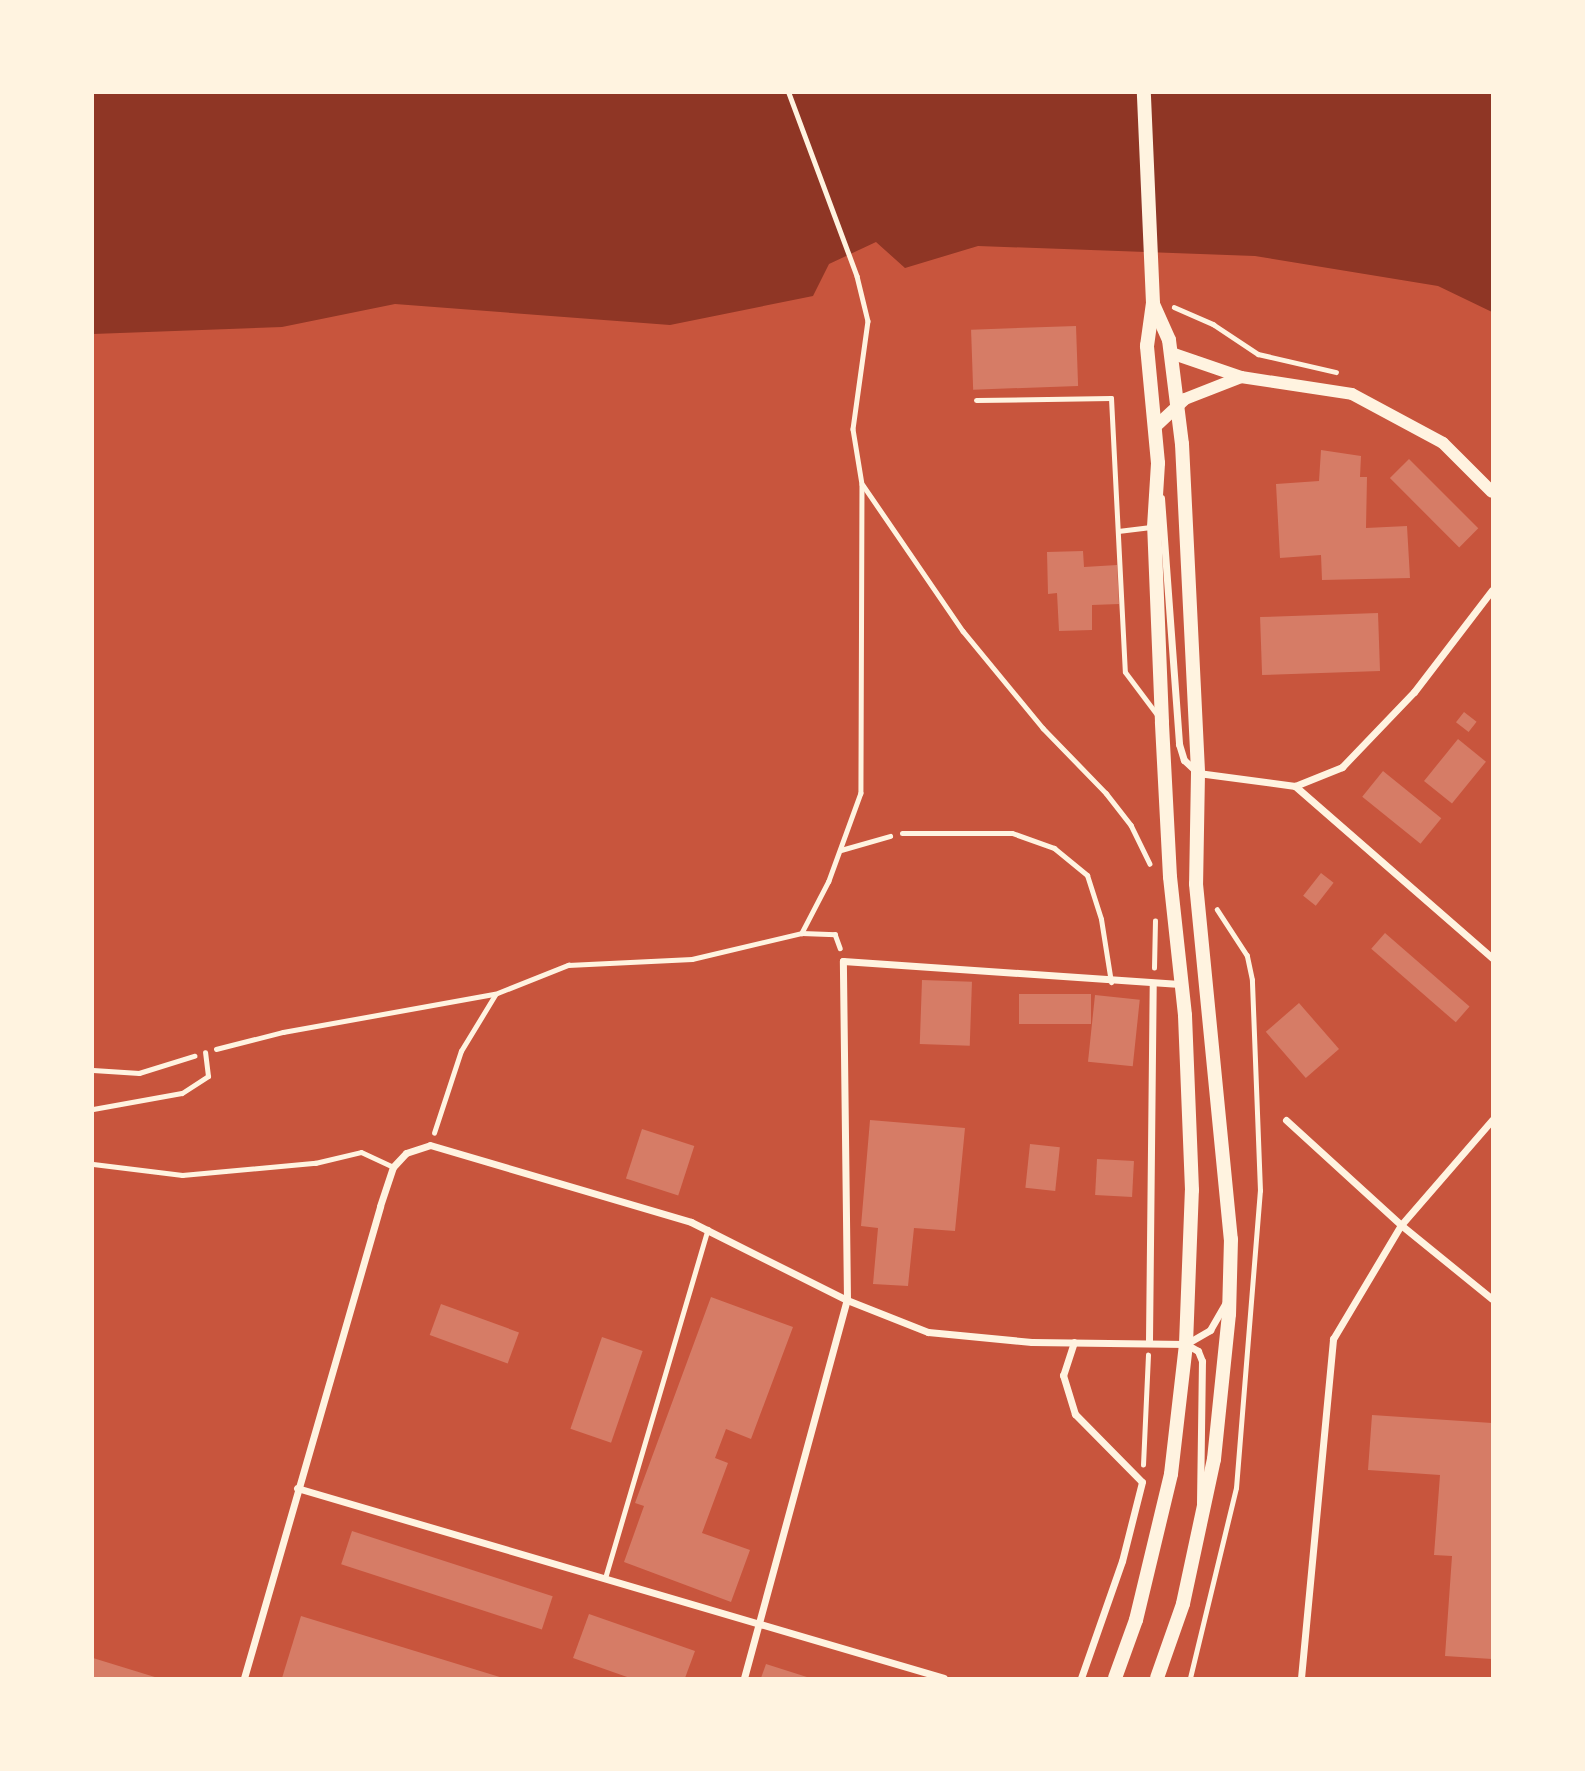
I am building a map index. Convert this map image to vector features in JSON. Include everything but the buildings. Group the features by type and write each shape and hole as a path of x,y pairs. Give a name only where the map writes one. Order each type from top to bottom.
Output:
{"main road":[{"path":"1144,93 1151,285 1153,303 1171,353 1177,406 1198,773 1196,884 1228,1178 1229,1295 1214,1459 1202,1528 1157,1678"},
{"path":"1117,1678 1171,1474 1186,1344 1192,1190 1183,984 1170,877 1162,722 1154,527 1158,463 1147,345 1153,303"}],"street":[{"path":"1171,353 1241,377 1363,399 1443,443 1492,492"},
{"path":"1155,427 1177,406 1208,387 1241,377"},
{"path":"1158,463 1179,744 1184,760 1198,773 1295,786 1342,767 1368,744 1414,692 1492,590"},
{"path":"1295,786 1492,958"},
{"path":"744,1678 847,1300 843,961 1111,982 1183,984"},
{"path":"1149,1340 1153,983"},
{"path":"1286,1120 1401,1225 1492,1298"},
{"path":"1301,1678 1333,1339 1401,1225 1492,1120"},
{"path":"244,1678 393,1167 406,1153 430,1145 638,1204 708,1229 847,1300 928,1332 1074,1342 1149,1340 1186,1344 1198,1351 1202,1361 1198,1451 1202,1528"},
{"path":"1186,1344 1210,1330 1229,1295"},
{"path":"1074,1342 1063,1375 1075,1414 1142,1482 1122,1561 1081,1678"},
{"path":"298,1488 944,1678"}],"lane":[{"path":"976,400 1111,398 1125,672 1162,722"},
{"path":"1118,531 1154,527"},
{"path":"902,833 1012,833 1054,848 1087,876 1101,919 1111,982"},
{"path":"93,1109 182,1093 208,1076 205,1052"},
{"path":"93,1164 182,1175 315,1163 361,1152 393,1167"},
{"path":"605,1578 708,1229"}],"path":[{"path":"789,93 857,276 868,321 853,429 862,484 861,793 841,850 802,933"},
{"path":"862,484 963,631 1131,825 1154,875"},
{"path":"841,850 902,833"},
{"path":"1153,983 1156,907"},
{"path":"93,1070 139,1073 205,1052 283,1032 495,994 568,965 692,959 802,933 835,933 843,961"},
{"path":"430,1145 461,1051 495,994"},
{"path":"1142,1482 1149,1340"}],"shaded area":[{"path":"93,93 1492,93 1492,312 1438,286 1255,256 978,246 905,268 876,242 829,264 813,296 670,325 395,304 282,327 93,334"}]}
